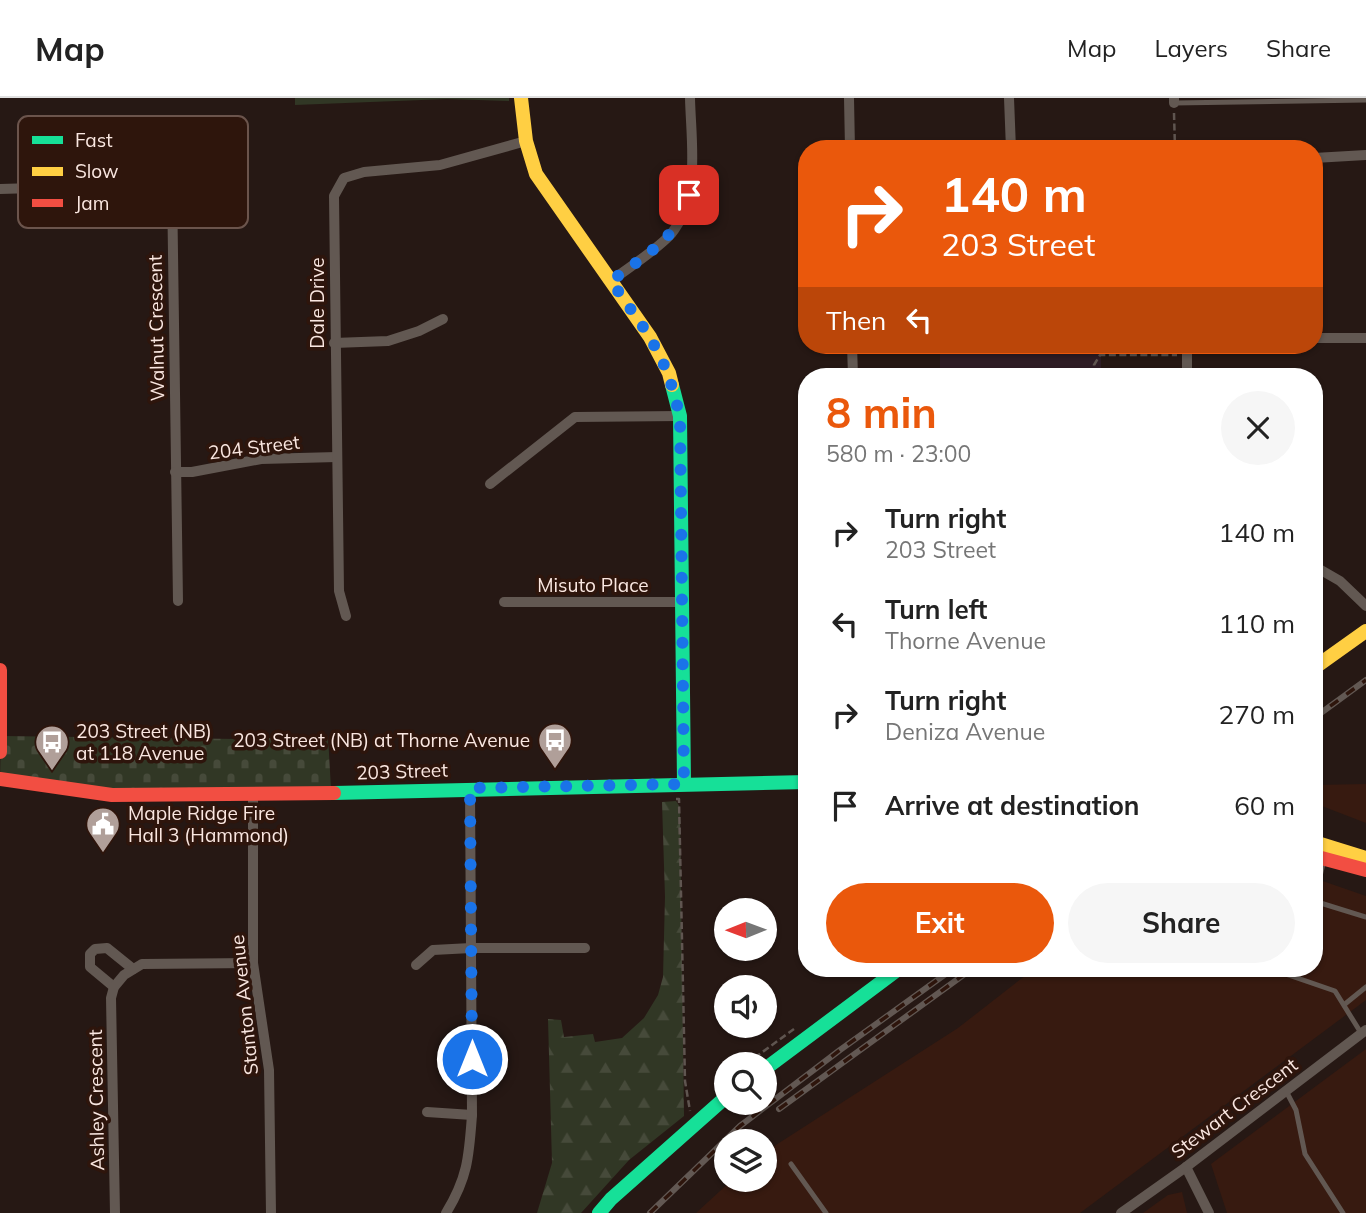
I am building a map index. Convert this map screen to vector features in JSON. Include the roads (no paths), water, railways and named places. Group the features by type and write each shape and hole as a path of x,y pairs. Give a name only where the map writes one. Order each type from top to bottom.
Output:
{"street":[{"path":"522,98 526,141 536,174 650,337 668,373 680,416 684,784"},
{"path":"611,281 670,236 686,211 691,180 690,98"},
{"path":"849,98 850,140"},
{"path":"1009,98 1011,140"},
{"name":"Dale Drive","path":"345,616 340,591 334,342 334,196 344,178 363,172 440,165 526,141"},
{"path":"1323,157 1366,155"},
{"name":"Walnut Crescent","path":"0,188 18,188"},
{"name":"Walnut Crescent","path":"172,228 178,601"},
{"path":"334,342 388,341 419,331 443,319"},
{"path":"1323,338 1366,338"},
{"path":"489,484 575,417 680,416"},
{"name":"204 Street","path":"175,472 192,472 261,459 337,457"},
{"path":"1323,571 1340,581 1366,606"},
{"name":"Misuto Place","path":"504,602 682,602"},
{"path":"1323,661 1366,631"},
{"path":"0,670 0,752"},
{"name":"203 Street","path":"0,779 112,795 388,792 798,782"},
{"path":"446,1213 469,1163 472,1115 470,788"},
{"name":"Stanton Avenue","path":"253,793 253,963 269,1070 271,1213"},
{"path":"1323,845 1366,858"},
{"path":"1323,858 1366,870"},
{"path":"133,969 107,948 95,950 90,954 90,967 114,988 124,975 142,964 253,963"},
{"path":"416,965 433,950 585,948"},
{"path":"777,1060 888,977"},
{"name":"Ashley Crescent","path":"114,988 111,999 116,1213"},
{"name":"Stewart Crescent","path":"1121,1213 1364,1031"},
{"path":"599,1213 714,1108"},
{"path":"427,1112 472,1115"},
{"path":"1185,1167 1209,1213"}],"lane":[{"path":"1174,100 1366,100"},
{"path":"1323,904 1366,917"},
{"path":"1294,977 1335,991 1364,1031"},
{"path":"1345,1004 1366,987"},
{"path":"1286,1091 1296,1110 1305,1154 1343,1213"},
{"path":"791,1164 827,1213"}],"railway":[{"path":"1323,711 1366,680"},
{"path":"650,1213 740,1126 941,977"},
{"path":"779,1109 961,977"}],"place":[{"name":"203 Street (NB) at Thorne Avenue","path":"555,770"},
{"name":"203 Street (NB) at 118 Avenue","path":"52,772"},
{"name":"Maple Ridge Fire Hall 3 (Hammond)","path":"103,854"}]}
